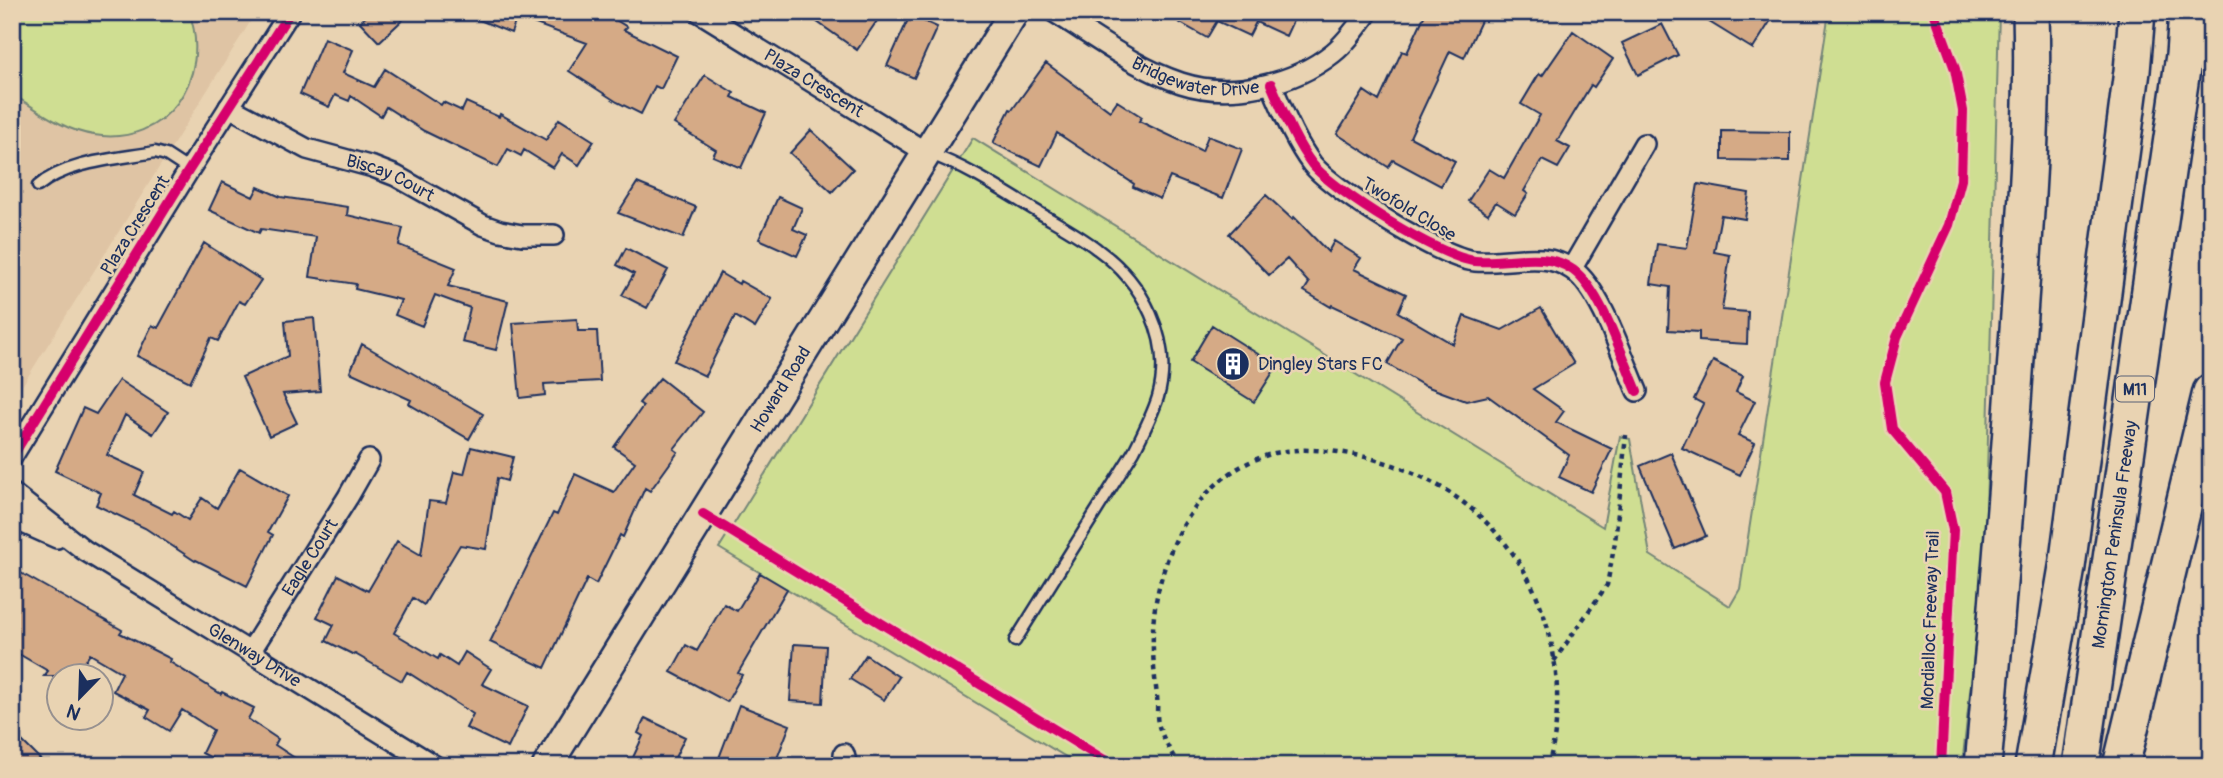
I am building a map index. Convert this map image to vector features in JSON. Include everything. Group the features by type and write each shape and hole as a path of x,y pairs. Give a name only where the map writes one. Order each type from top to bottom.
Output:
{"highway":[{"path":"1983,766 2005,527 2026,203 2031,112 2031,12"},
{"name":"M11","path":"2033,766 2067,567 2132,71 2137,12"},
{"name":"Mornington Peninsula Freeway","path":"2081,766 2184,55 2187,12"},
{"path":"2121,766 2211,392"}],"main road":[{"name":"Howard Road","path":"547,766 1014,12"}],"street":[{"name":"Plaza Crescent","path":"12,457 290,12"},
{"name":"Plaza Crescent","path":"699,12 927,153"},
{"name":"Bridgewater Drive","path":"1055,12 1138,63 1184,84 1238,90 1271,83 1319,63 1335,52 1368,12"},
{"name":"Twofold Close","path":"1271,83 1298,144 1326,178 1431,246 1469,261 1489,263 1545,258 1572,268"},
{"name":"Biscay Court","path":"229,107 307,149 396,176 483,225 500,231 554,235"},
{"path":"1637,391 1591,289 1572,268 1644,144"},
{"name":"Eagle Court","path":"250,652 369,460"},
{"name":"Glenway Drive","path":"12,493 84,550 431,764"},
{"name":"Glenway Drive","path":"12,518 84,550"}],"lane":[{"path":"38,186 49,177 81,166 155,152 166,155 190,170"},
{"path":"927,153 959,165 1097,248 1134,284 1149,307 1162,352 1158,394 1150,421 1016,641"}],"path":[{"path":"1554,662 1607,586 1615,542 1626,435"},
{"path":"1179,766 1158,722 1152,642 1153,613 1172,548 1193,508 1227,476 1273,453 1304,450 1361,455 1396,464 1426,478 1457,497 1492,528 1518,561 1534,590 1547,627 1554,662 1557,722 1548,766"}],"shaded area":[{"path":"12,12 241,12 252,19 12,402"}],"green space":[{"path":"12,12 189,12 195,37 194,61 188,83 177,103 162,119 143,130 120,136 94,135 72,129 12,94"},
{"path":"1829,12 1999,12 1985,553 1962,766 1081,766 719,548 973,138 1603,527 1620,436 1630,439 1650,555 1730,606 1740,589"}],"building":[{"path":"371,12 411,12 379,42 360,22"},
{"path":"460,12 603,12 627,27 624,30 677,56 661,89 655,86 641,114 569,71 587,43 517,17 511,33"},
{"path":"803,12 883,12 857,50"},
{"path":"1161,12 1297,12 1286,36 1256,22 1249,36 1217,21 1207,38"},
{"path":"1426,12 1485,12 1464,58 1450,51 1410,137 1455,161 1441,186 1393,160 1388,167 1337,134 1364,91 1379,101 1402,51 1407,53"},
{"path":"1693,12 1776,12 1753,49"},
{"path":"910,15 937,27 914,78 887,66"},
{"path":"1662,24 1678,55 1638,75 1622,43"},
{"path":"1573,31 1613,59 1594,87 1591,85 1557,141 1570,148 1558,168 1542,160 1524,191 1528,194 1515,214 1496,202 1488,214 1468,201 1489,169 1504,178 1540,115 1521,104 1539,74 1542,76"},
{"path":"324,38 353,50 343,73 374,87 385,69 441,105 443,102 462,111 466,102 499,117 500,114 546,140 559,119 594,141 579,165 562,154 553,168 524,150 521,156 508,149 498,167 424,131 386,107 381,116 351,96 349,101 335,95 329,107 300,94"},
{"path":"1046,63 1110,111 1117,101 1142,117 1139,121 1202,151 1208,136 1242,149 1223,198 1170,177 1160,199 1133,187 1134,184 1057,133 1041,166 993,143 1010,109 1012,110"},
{"path":"705,75 734,93 732,97 766,113 741,168 713,156 716,150 674,124"},
{"path":"811,130 853,169 832,192 790,153"},
{"path":"1722,131 1790,132 1790,161 1722,160"},
{"path":"222,182 253,197 258,187 281,197 348,207 347,215 403,228 399,245 456,268 448,286 508,301 496,350 462,342 470,308 435,295 422,326 395,315 401,300 355,289 356,284 310,277 316,237 261,229 259,233 209,210"},
{"path":"637,183 696,207 683,238 618,213"},
{"path":"1698,184 1749,193 1745,219 1721,215 1714,252 1730,255 1722,310 1748,312 1747,344 1699,341 1699,332 1668,330 1670,287 1651,284 1657,244 1687,248"},
{"path":"1266,195 1292,219 1294,217 1328,252 1334,241 1361,258 1354,269 1406,294 1398,312 1453,344 1464,316 1502,330 1541,308 1574,364 1533,389 1564,411 1556,422 1612,449 1591,492 1559,477 1569,455 1488,396 1466,401 1423,385 1387,364 1402,338 1332,305 1331,307 1304,291 1309,283 1287,259 1269,275 1229,234"},
{"path":"778,197 802,208 793,229 807,235 797,256 759,239"},
{"path":"204,243 261,280 245,304 239,301 218,341 211,338 190,382 137,356 152,325 158,328"},
{"path":"626,248 668,270 647,308 622,295 634,274 617,265"},
{"path":"720,273 772,299 755,328 735,316 705,376 674,361"},
{"path":"314,318 320,391 283,394 297,423 269,436 242,377 288,356 285,321"},
{"path":"577,319 578,331 597,331 600,381 544,384 545,395 520,398 513,323"},
{"name":"Dingley Stars FC","path":"1212,325 1277,366 1254,402 1190,362"},
{"path":"362,344 483,414 469,439 409,404 411,400 350,372"},
{"path":"1713,361 1743,376 1736,392 1755,401 1738,435 1755,443 1740,475 1682,448 1703,404 1694,399"},
{"path":"660,378 703,412 674,449 678,452 650,491 645,488 623,537 620,535 596,584 587,579 545,668 490,642 553,513 557,515 575,474 614,492 635,462 614,447 643,406 639,403"},
{"path":"119,380 168,412 153,434 125,415 107,455 144,472 134,495 172,514 174,511 188,520 202,498 217,508 240,468 288,496 268,532 273,535 247,586 195,561 145,528 96,505 101,493 55,471 83,408 96,414"},
{"path":"471,447 513,457 507,481 497,478 486,549 460,545 424,605 413,598 394,633 438,659 440,655 457,666 465,652 491,669 482,684 528,706 508,748 466,728 473,714 407,672 402,681 326,641 334,625 317,617 338,575 368,591 397,541 421,555 429,501 446,503 454,472 464,474"},
{"path":"1671,453 1706,536 1675,549 1640,466"},
{"path":"12,568 122,630 120,633 171,659 170,662 221,694 222,692 254,708 248,719 278,739 275,745 307,766 227,766 202,753 213,730 182,710 169,731 146,717 150,710 116,693 116,685 122,673 116,669 116,662 103,662 90,654 85,662 46,662 46,670 12,650"},
{"path":"760,573 787,589 738,673 742,675 727,702 671,672 686,645 697,651 724,604 737,611"},
{"path":"794,644 826,646 823,703 790,701"},
{"path":"866,655 899,677 884,700 850,679"},
{"path":"739,705 790,725 774,766 716,766"},
{"path":"645,718 685,737 671,766 629,766 643,736 638,733"},
{"path":"12,731 47,766 12,766"}],"cycle path":[{"path":"12,457 290,12"},
{"name":"Mordialloc Freeway Trail","path":"1934,12 1955,69 1963,111 1961,180 1949,225 1897,337 1885,382 1892,429 1945,492 1953,530 1941,766"},
{"path":"1271,84 1294,135 1312,164 1364,206 1414,236 1459,257 1475,261 1550,260 1573,270 1593,293 1602,309 1637,391"},
{"path":"703,514 1114,766"}],"place":[{"name":"Dingley Stars FC","path":"1233,364"}]}
